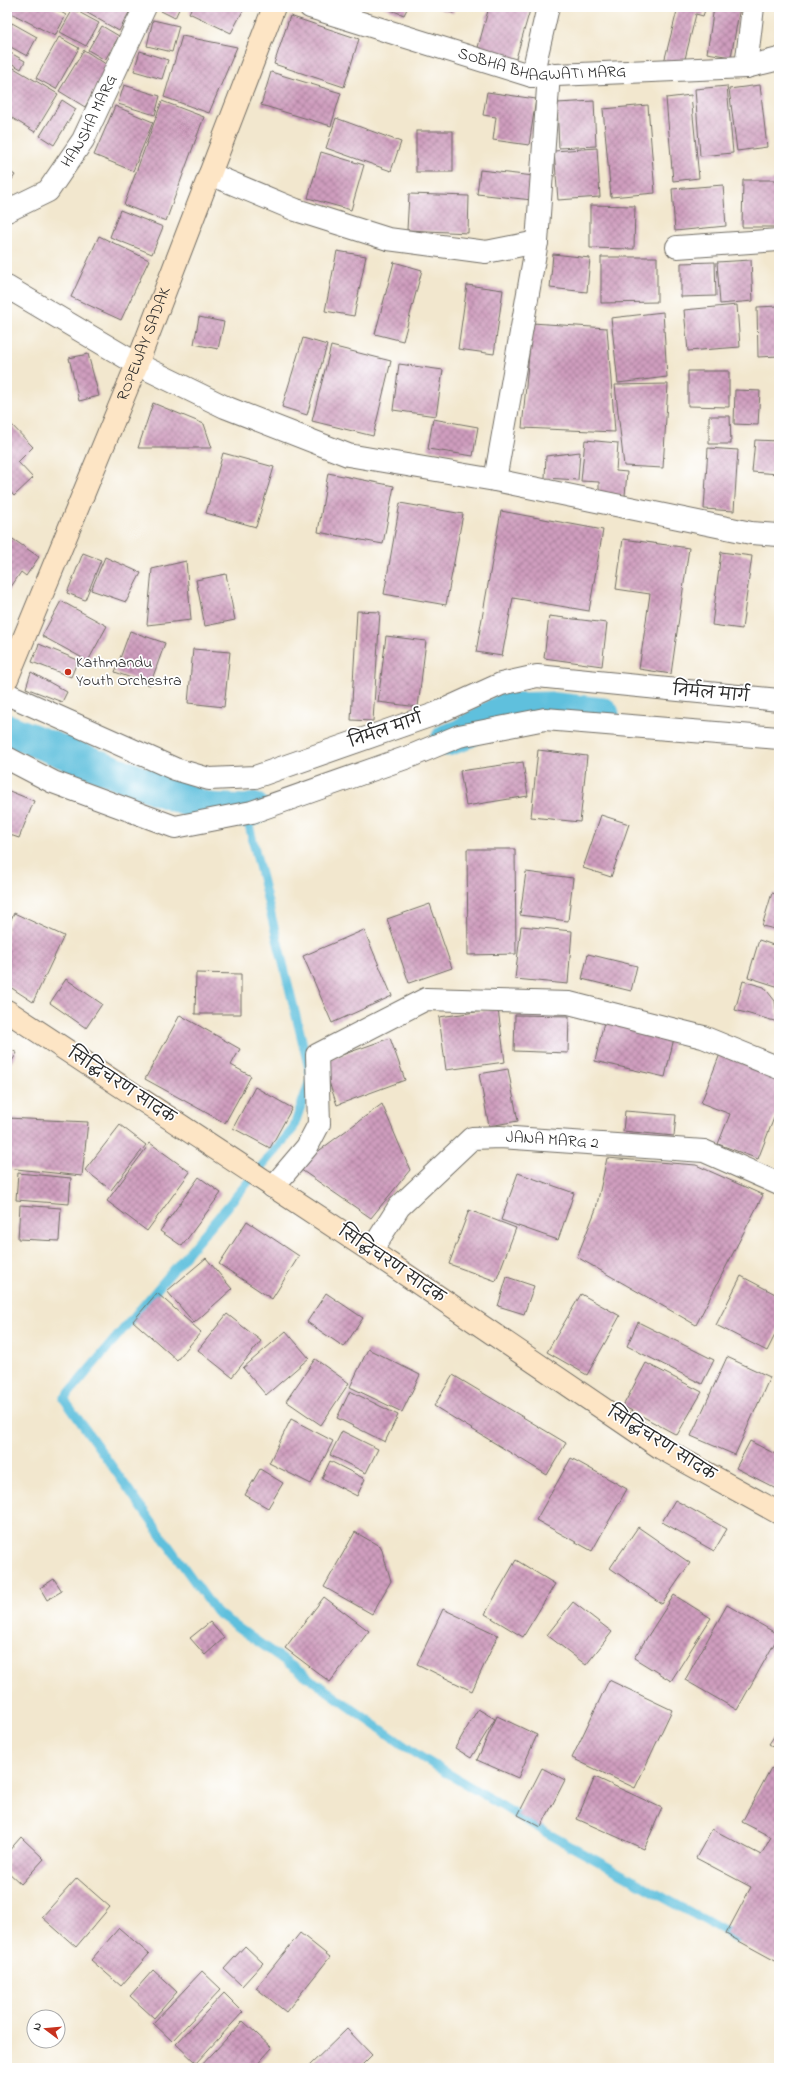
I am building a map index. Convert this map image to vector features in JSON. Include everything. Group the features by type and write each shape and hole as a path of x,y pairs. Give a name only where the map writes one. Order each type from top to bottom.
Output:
{"main road":[{"name":"ROPEWAY SADAK","path":"7,679 137,364 274,7"},
{"name":"सिद्धिचरण सादक","path":"7,1011 371,1251 661,1448 779,1513"}],"street":[{"name":"HANSHA MARG","path":"7,211 48,191 83,140 144,7"},
{"name":"SOBHA BHAGWATI MARG","path":"310,7 540,75 746,67 779,59"},
{"path":"495,480 536,242 540,75 548,7"},
{"path":"746,67 753,7"},
{"path":"210,174 296,210 388,239 486,252 536,242"},
{"path":"677,247 779,240"},
{"path":"7,287 137,364 225,407 348,454 495,480 751,533 779,534"},
{"name":"निर्मल मार्ग","path":"7,694 175,769 209,779 255,777 435,714 501,684 537,676 779,700"},
{"path":"7,758 53,782 175,827 252,812 411,756 459,736 545,719 779,738"},
{"path":"273,1187 307,1147 319,1124 317,1055 426,999 568,1003 703,1037 779,1068"},
{"name":"JANA MARG 2","path":"371,1251 399,1207 472,1138 500,1137 704,1151 779,1184"}],"building":[{"path":"7,7 52,7 66,15 55,36 7,11"},
{"path":"77,7 132,7 119,31"},
{"path":"163,7 180,7 175,18 161,11"},
{"path":"192,7 245,7 231,33 189,13"},
{"path":"383,7 408,7 404,15"},
{"path":"433,7 455,7 453,13"},
{"path":"489,7 520,7 530,10 515,62 477,51"},
{"path":"678,7 706,7 703,16 696,14 683,67 664,62"},
{"path":"714,7 740,7 731,57 707,53"},
{"path":"73,9 99,23 86,46 60,32"},
{"path":"7,15 11,17 7,24"},
{"path":"290,16 359,39 344,87 274,64"},
{"path":"153,20 179,26 172,52 147,46"},
{"path":"12,23 37,37 27,56 7,45 7,33"},
{"path":"102,26 119,36 105,60 88,50"},
{"path":"182,36 237,47 209,113 164,97"},
{"path":"59,37 79,48 56,89 36,78"},
{"path":"84,50 109,66 85,107 59,91"},
{"path":"7,51 25,61 21,69 7,61"},
{"path":"140,51 168,60 162,79 134,71"},
{"path":"7,64 58,94 35,132 7,115"},
{"path":"271,72 341,93 331,126 261,105"},
{"path":"124,85 160,96 155,115 118,104"},
{"path":"760,85 767,147 737,151 729,89"},
{"path":"727,86 733,153 700,156 695,89"},
{"path":"487,92 536,99 529,145 493,140 496,117 483,115"},
{"path":"691,95 699,178 673,181 666,98"},
{"path":"62,100 76,109 54,145 40,136"},
{"path":"162,101 204,117 166,221 124,205"},
{"path":"594,101 596,146 559,148 557,103"},
{"path":"648,105 655,193 611,197 603,109"},
{"path":"115,106 153,122 133,171 94,155"},
{"path":"336,118 401,142 391,171 326,148"},
{"path":"416,131 453,131 453,172 416,172"},
{"path":"597,148 600,197 558,200 554,151"},
{"path":"321,152 364,165 351,210 308,198"},
{"path":"7,170 15,175 7,187"},
{"path":"480,170 534,176 532,200 477,194"},
{"path":"743,180 779,180 779,227 742,227"},
{"path":"723,185 726,226 675,231 672,189"},
{"path":"409,194 469,196 468,233 407,230"},
{"path":"590,205 635,206 634,249 590,248"},
{"path":"120,210 163,227 152,254 110,237"},
{"path":"99,236 149,260 121,320 71,297"},
{"path":"337,251 366,256 354,316 325,311"},
{"path":"553,254 590,258 587,292 550,288"},
{"path":"601,257 657,257 657,302 601,303"},
{"path":"751,260 753,301 720,304 717,262"},
{"path":"394,262 422,270 403,341 375,334"},
{"path":"715,262 716,296 681,297 681,263"},
{"path":"467,285 503,290 494,354 458,349"},
{"path":"737,305 740,347 688,351 684,310"},
{"path":"779,306 779,356 758,357 757,307"},
{"path":"663,312 667,377 618,383 611,318"},
{"path":"199,317 224,322 218,349 194,344"},
{"path":"532,323 607,328 615,432 522,428"},
{"path":"303,338 327,345 307,415 282,407"},
{"path":"331,346 391,361 373,436 312,421"},
{"path":"88,354 99,396 79,401 69,358"},
{"path":"399,364 443,370 436,416 393,410"},
{"path":"688,371 729,371 729,407 688,406"},
{"path":"668,384 663,468 624,466 615,385"},
{"path":"735,390 760,391 758,425 734,424"},
{"path":"153,403 204,424 212,448 138,448"},
{"path":"709,416 730,416 731,444 709,444"},
{"path":"433,419 478,427 473,456 428,449"},
{"path":"7,420 33,447 18,462 33,478 14,496 7,488"},
{"path":"585,440 618,443 616,471 627,472 625,496 599,493 599,482 581,481"},
{"path":"755,440 779,441 779,474 752,472"},
{"path":"708,448 738,450 734,511 704,509"},
{"path":"580,452 578,480 545,478 546,456"},
{"path":"223,453 274,467 256,527 206,513"},
{"path":"328,473 394,486 383,544 318,532"},
{"path":"400,503 463,514 446,605 384,594"},
{"path":"501,511 603,530 589,611 513,598 502,656 476,652"},
{"path":"7,535 39,557 26,576 21,572 7,593"},
{"path":"623,539 689,548 671,674 639,669 650,594 616,589"},
{"path":"721,552 752,556 742,629 712,625"},
{"path":"83,553 101,560 85,600 67,593"},
{"path":"105,557 141,573 126,602 91,590"},
{"path":"186,561 191,620 147,625 152,569"},
{"path":"226,574 235,620 205,626 196,580"},
{"path":"61,601 107,626 88,661 42,636"},
{"path":"357,611 380,612 373,721 351,720"},
{"path":"549,616 607,623 602,666 544,658"},
{"path":"130,631 165,643 150,685 115,672"},
{"path":"386,636 426,641 418,707 378,702"},
{"path":"39,644 78,660 71,677 32,662"},
{"path":"193,649 230,652 224,707 188,703"},
{"path":"31,672 67,692 62,702 26,688"},
{"path":"538,750 587,756 580,822 531,817"},
{"path":"523,762 528,796 466,806 460,771"},
{"path":"7,790 34,801 19,838 7,834"},
{"path":"601,815 629,824 611,877 583,868"},
{"path":"467,849 515,849 516,954 468,955"},
{"path":"526,872 573,878 568,921 520,915"},
{"path":"772,893 779,895 779,930 762,926"},
{"path":"430,904 452,968 409,983 387,919"},
{"path":"14,913 64,936 33,1002 7,985 7,928"},
{"path":"521,926 572,931 568,984 515,979"},
{"path":"364,930 392,996 332,1023 303,956"},
{"path":"759,940 779,947 779,987 748,977"},
{"path":"588,954 637,966 631,991 582,979"},
{"path":"196,973 241,974 241,1014 195,1014"},
{"path":"66,979 102,1004 86,1028 50,1003"},
{"path":"743,981 764,987 775,1001 778,1022 735,1010"},
{"path":"498,1009 505,1062 446,1070 439,1017"},
{"path":"180,1015 240,1049 231,1065 251,1076 225,1123 145,1079"},
{"path":"515,1015 569,1016 568,1053 514,1051"},
{"path":"604,1022 674,1038 665,1077 595,1061"},
{"path":"390,1038 405,1080 337,1105 322,1062"},
{"path":"7,1047 17,1053 7,1069"},
{"path":"720,1054 779,1078 779,1105 758,1159 718,1144 730,1114 701,1103"},
{"path":"508,1069 518,1121 489,1126 479,1074"},
{"path":"255,1087 292,1108 270,1148 233,1128"},
{"path":"382,1104 410,1170 371,1218 297,1167"},
{"path":"625,1111 676,1115 674,1136 623,1131"},
{"path":"7,1118 88,1122 82,1176 7,1168"},
{"path":"120,1125 146,1145 111,1190 85,1170"},
{"path":"150,1143 190,1172 147,1231 107,1201"},
{"path":"607,1158 696,1165 763,1195 696,1325 577,1257 596,1209"},
{"path":"18,1173 71,1178 69,1204 16,1200"},
{"path":"518,1173 574,1193 558,1240 501,1220"},
{"path":"199,1177 221,1193 182,1246 160,1231"},
{"path":"20,1205 61,1208 59,1241 18,1239"},
{"path":"469,1210 516,1228 496,1281 449,1264"},
{"path":"247,1221 299,1256 272,1299 219,1264"},
{"path":"206,1258 232,1289 194,1323 167,1291"},
{"path":"741,1276 779,1296 779,1327 767,1351 716,1325"},
{"path":"507,1277 534,1286 524,1314 498,1306"},
{"path":"157,1293 201,1332 177,1360 133,1321"},
{"path":"326,1293 363,1318 344,1347 307,1322"},
{"path":"581,1294 620,1316 587,1375 547,1352"},
{"path":"227,1314 261,1341 232,1377 198,1350"},
{"path":"638,1322 714,1360 702,1384 627,1346"},
{"path":"286,1331 309,1358 266,1395 243,1368"},
{"path":"368,1349 420,1375 402,1412 350,1387"},
{"path":"727,1357 770,1377 735,1455 691,1436"},
{"path":"315,1359 349,1383 321,1425 286,1401"},
{"path":"646,1363 702,1392 677,1435 623,1406"},
{"path":"453,1375 566,1443 547,1475 434,1406"},
{"path":"350,1391 398,1415 385,1442 337,1418"},
{"path":"291,1419 333,1441 311,1484 269,1463"},
{"path":"342,1431 378,1449 366,1473 330,1455"},
{"path":"750,1441 779,1456 779,1490 736,1468"},
{"path":"571,1458 627,1489 592,1551 536,1520"},
{"path":"330,1461 365,1479 357,1496 322,1478"},
{"path":"260,1469 283,1483 268,1508 245,1495"},
{"path":"675,1500 727,1529 714,1551 662,1522"},
{"path":"638,1527 690,1563 662,1604 610,1568"},
{"path":"355,1532 381,1547 391,1581 372,1614 324,1587"},
{"path":"516,1560 555,1584 523,1637 485,1614"},
{"path":"54,1579 62,1591 47,1600 40,1588"},
{"path":"674,1595 711,1618 671,1681 634,1658"},
{"path":"324,1597 369,1631 330,1682 285,1648"},
{"path":"573,1602 612,1632 586,1665 547,1635"},
{"path":"727,1605 779,1635 737,1710 685,1680"},
{"path":"443,1609 498,1635 472,1691 417,1664"},
{"path":"210,1622 224,1638 205,1655 190,1638"},
{"path":"609,1680 672,1710 635,1788 572,1758"},
{"path":"478,1709 495,1719 471,1758 455,1748"},
{"path":"497,1716 537,1735 518,1778 477,1760"},
{"path":"779,1729 779,1750 769,1744"},
{"path":"542,1768 565,1780 541,1827 518,1815"},
{"path":"771,1768 779,1773 779,1963 726,1934 751,1887 696,1858 712,1829 761,1855 771,1837 742,1822"},
{"path":"595,1777 662,1808 644,1849 577,1819"},
{"path":"21,1837 44,1859 21,1884 7,1871 7,1853"},
{"path":"77,1878 110,1907 76,1947 42,1917"},
{"path":"119,1928 149,1954 121,1986 91,1960"},
{"path":"300,1933 330,1957 286,2012 256,1988"},
{"path":"245,1946 263,1963 242,1986 224,1969"},
{"path":"153,1970 177,1992 154,2018 130,1996"},
{"path":"202,1971 221,1989 172,2041 153,2023"},
{"path":"224,1993 243,2012 196,2063 176,2044"},
{"path":"243,2021 272,2048 254,2068 199,2068"},
{"path":"347,2029 372,2055 359,2068 307,2068"}],"waterway":[{"path":"447,740 461,735 505,709 548,708 603,714"},
{"path":"7,730 209,809 246,811 254,809"},
{"path":"246,813 311,1077 293,1129 64,1399 216,1612 416,1754 545,1832 737,1938"}],"place":[{"name":"Kathmandu Youth Orchestra","path":"68,672"}]}
